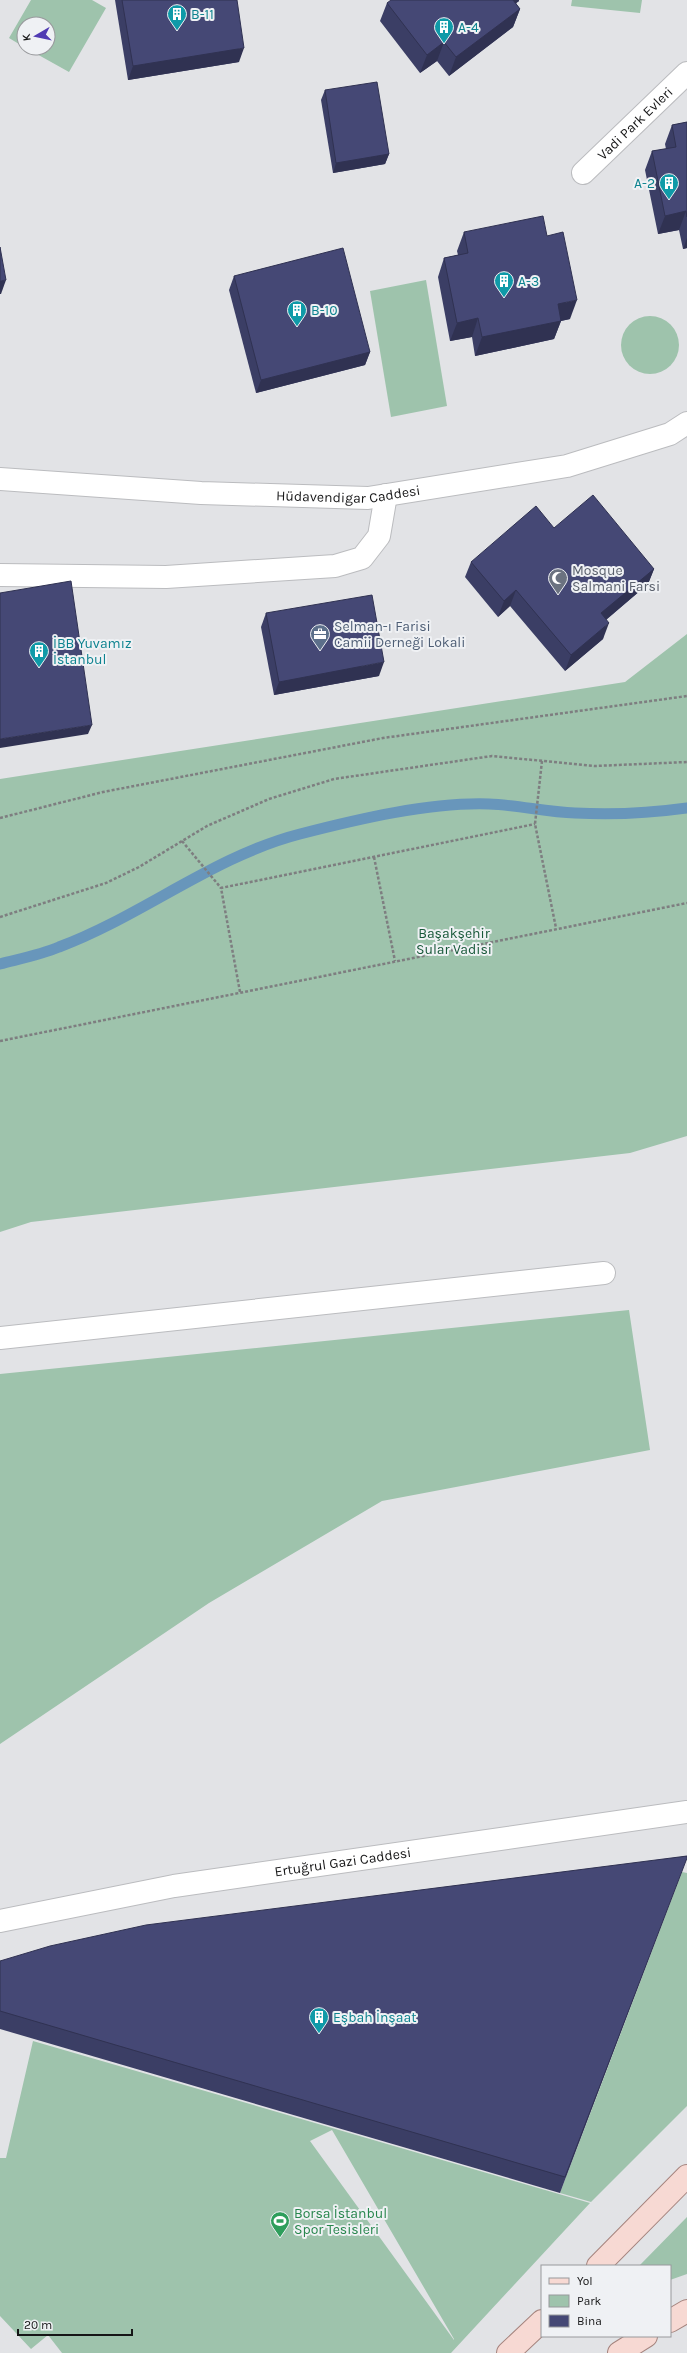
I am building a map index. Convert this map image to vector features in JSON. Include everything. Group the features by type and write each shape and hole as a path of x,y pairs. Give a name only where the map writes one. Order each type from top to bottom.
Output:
{"main road":[{"path":"599,2265 687,2176"},
{"path":"671,2320 687,2311"},
{"path":"508,2353 541,2322"},
{"path":"619,2353 644,2337"}],"street":[{"name":"Vadi Park Evleri","path":"583,173 687,73"},
{"name":"Hüdavendigar Caddesi","path":"0,478 201,493 368,498 567,466 670,434 687,423"},
{"path":"0,575 166,576 335,566 362,558 379,536 386,495"},
{"path":"0,1338 604,1273"},
{"name":"Ertuğrul Gazi Caddesi","path":"0,1921 174,1886 687,1812"}],"path":[{"path":"0,818 103,792 382,738 687,696"},
{"path":"0,917 106,883 139,867 207,826 269,799 334,779 492,756 595,766 687,762"},
{"path":"542,761 535,824 556,928"},
{"path":"221,888 535,824"},
{"path":"182,841 221,888 240,992"},
{"path":"374,857 395,961"},
{"path":"0,1041 687,902"}],"green space":[{"path":"31,0 92,0 106,8 69,72 40,56 56,56 56,16 22,16"},
{"path":"572,0 642,0 640,13 571,6"},
{"path":"16,26 16,42 9,38"},
{"path":"426,280 447,406 391,417 370,291"},
{"path":"644,316 656,316 671,324 679,339 679,351 671,366 656,374 644,374 629,366 621,351 621,339 629,324"},
{"name":"Başakşehir Sular Vadisi","path":"687,634 687,1136 630,1153 31,1222 0,1232 0,779 625,682"},
{"path":"629,1310 650,1450 382,1501 209,1603 0,1744 0,1374"},
{"path":"682,1872 687,1873 687,2106 591,2202 560,2193"},
{"path":"33,2041 590,2203 451,2353 62,2353 48,2335 31,2349 0,2316 0,2158 6,2158","holes":["332,2130 454,2340 310,2141"]},
{"path":"687,2217 687,2274 671,2280 671,2265 640,2265"}],"building":[{"name":"B-11","path":"122,0 237,0 244,48 133,66"},
{"name":"A-4","path":"391,0 513,0 520,9 456,57 444,42 427,55 387,3"},
{"path":"377,82 389,154 336,163 325,90"},
{"path":"687,122 687,217 686,211 665,216 652,151 676,147 672,125"},
{"name":"A-3","path":"543,216 547,236 563,232 577,300 558,304 561,321 482,337 478,318 457,323 444,258 468,253 464,232"},
{"path":"0,247 6,280 0,281"},
{"name":"B-10","path":"343,248 370,352 261,380 234,276"},
{"name":"Mosque Salmani Farsi","path":"593,495 654,569 601,613 609,623 571,655 516,590 504,601 471,562 536,506 554,528"},
{"name":"İBB Yuvamız İstanbul","path":"71,581 92,725 0,739 0,593"},
{"name":"Selman-ı Farisi Camii Derneği Lokali","path":"372,595 384,662 279,682 266,613"},
{"name":"Eşbah İnşaat","path":"687,1856 565,2177 0,2011 0,1961 50,1946 146,1925"}],"waterway":[{"path":"0,964 30,957 90,934 208,871 268,844 300,834 370,817 419,809 466,804 489,804 589,814 631,813 687,808"}],"place":[{"name":"B-11","path":"177,31"},
{"name":"A-4","path":"444,44"},
{"name":"A-2","path":"669,200"},
{"name":"A-3","path":"504,298"},
{"name":"B-10","path":"297,327"},
{"name":"Mosque Salmani Farsi","path":"558,595"},
{"name":"Selman-ı Farisi Camii Derneği Lokali","path":"320,651"},
{"name":"İBB Yuvamız İstanbul","path":"39,668"},
{"name":"Eşbah İnşaat","path":"319,2034"},
{"name":"Borsa İstanbul Spor Tesisleri","path":"280,2238"}]}
